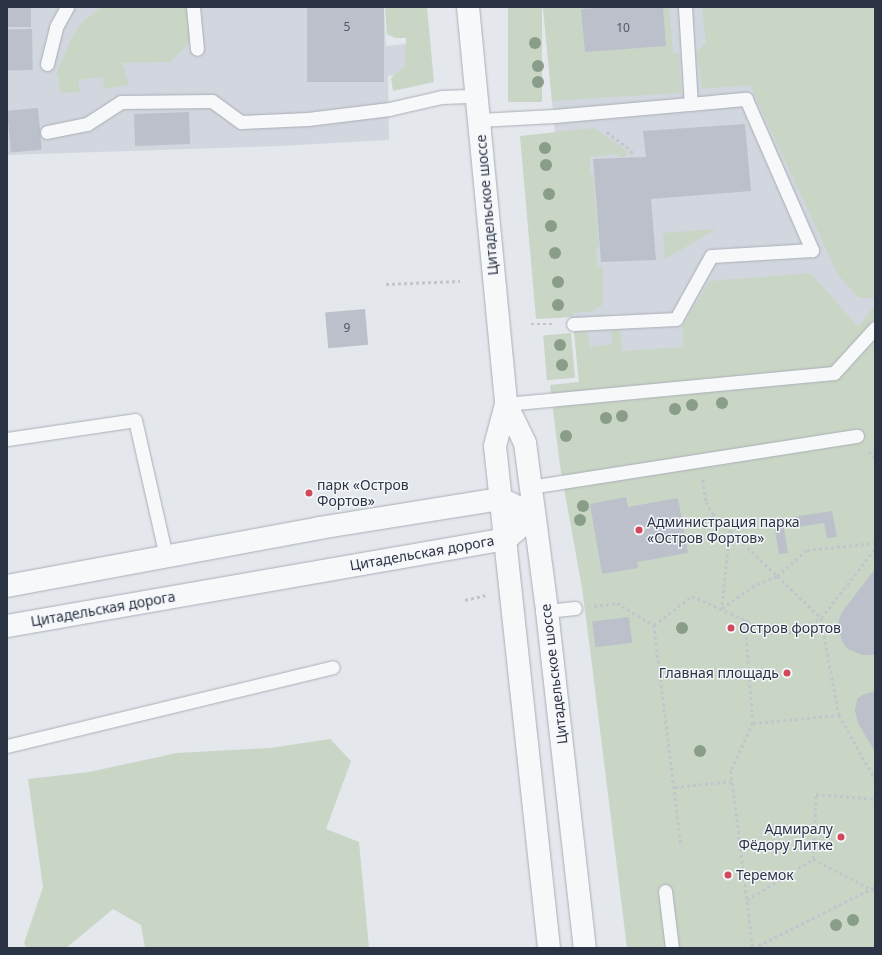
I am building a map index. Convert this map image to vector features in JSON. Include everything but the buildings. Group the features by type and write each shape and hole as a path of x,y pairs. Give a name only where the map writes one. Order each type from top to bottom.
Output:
{"street":[{"name":"Цитадельское шоссе","path":"468,7 506,404 524,443 547,611 585,948"},
{"name":"Цитадельское шоссе","path":"506,404 494,446 506,539 549,948"},
{"path":"7,586 319,528 501,499 534,515"},
{"name":"Цитадельская дорога","path":"7,626 506,539 534,515"}],"lane":[{"path":"47,64 56,27 67,7"},
{"path":"193,7 197,49"},
{"path":"685,7 691,104"},
{"path":"47,132 87,124 122,102 212,101 241,122 308,119 389,109 442,97 476,96"},
{"path":"478,120 554,116 746,99 812,250 712,256 676,319 573,324"},
{"path":"506,404 834,373 875,328"},
{"path":"7,439 135,420 166,557"},
{"path":"530,487 857,436"},
{"path":"547,611 575,608"},
{"path":"7,746 333,667"},
{"path":"665,891 672,948"}],"path":[{"path":"386,284 460,281"},
{"path":"701,460 706,502 713,514 821,618 839,715 875,779"},
{"path":"722,608 730,530"},
{"path":"722,608 752,587 777,576 807,550 875,542"},
{"path":"654,625 692,596 722,608 766,629 788,633 821,618 875,549"},
{"path":"575,608 617,603 654,625"},
{"path":"745,619 753,723 731,771 753,948 874,888"},
{"path":"654,625 681,846"},
{"path":"753,723 839,715"},
{"path":"675,787 732,781"},
{"path":"813,859 816,794 875,799"},
{"path":"747,900 813,859"},
{"path":"813,859 874,888"},
{"path":"874,888 875,892"}],"shaded area":[{"path":"7,7 384,7 386,46 415,43 417,72 388,76 389,140 279,146 7,155"},
{"path":"543,7 820,7 875,176 875,304 858,327 579,382"}],"green space":[{"path":"188,7 191,37 186,47 170,62 122,63 129,85 104,89 103,77 78,80 80,92 60,93 59,79 56,74 70,42 79,25 100,8"},
{"path":"385,7 427,7 434,82 393,91 391,78 405,66 406,38 395,38 387,34"},
{"path":"508,7 542,7 542,102 508,102"},
{"path":"543,7 612,7 582,9 585,52 665,46 663,7 669,7 673,53 679,54 681,93 552,101"},
{"path":"702,7 875,7 875,298 859,298 838,275 750,85 702,89 697,51 706,43"},
{"path":"594,128 627,151 626,156 619,157 619,154 590,157 590,174 593,174 599,249 596,249 597,267 603,267 603,304 594,311 573,313 573,317 536,319 520,136"},
{"path":"716,229 665,259 663,233"},
{"name":"Остров фортов","path":"811,273 858,327 875,304 875,948 627,948 582,588 560,466 550,385 579,382 574,332 587,331 590,347 613,344 611,331 620,330 622,351 684,347 682,326 710,281"},
{"path":"571,333 575,378 547,380 543,335"},
{"path":"330,739 351,761 326,829 359,842 369,948 145,948 141,925 113,909 66,948 26,948 24,943 43,887 28,779 89,772 177,753 270,748"}],"place":[{"name":"парк «Остров Фортов»","path":"309,493"},
{"name":"Администрация парка «Остров Фортов»","path":"639,530"},
{"name":"Остров фортов","path":"731,628"},
{"name":"Главная площадь","path":"787,673"},
{"name":"Адмиралу Фёдору Литке","path":"841,837"},
{"name":"Теремок","path":"728,875"}]}
